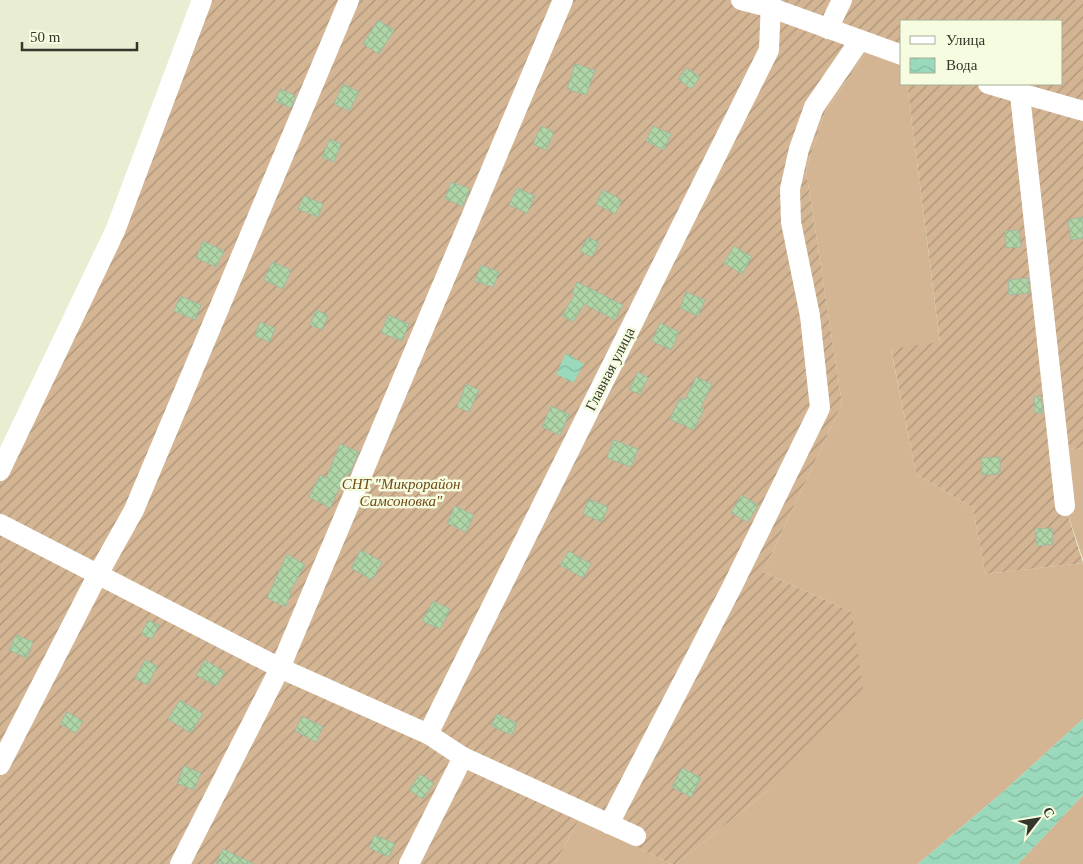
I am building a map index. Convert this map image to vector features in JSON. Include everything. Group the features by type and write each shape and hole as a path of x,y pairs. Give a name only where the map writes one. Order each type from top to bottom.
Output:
{"street":[{"path":"0,471 115,231 202,0"},
{"path":"0,766 97,576 134,510 349,0"},
{"path":"180,864 280,668 563,0"},
{"path":"741,0 771,4 828,29 900,53"},
{"path":"828,29 842,0"},
{"name":"Главная улица","path":"428,734 769,50 771,4"},
{"path":"609,824 732,587 820,408 810,316 791,222 790,189 799,149 814,108 860,40"},
{"path":"991,85 1020,95 1083,111"},
{"path":"1020,95 1065,506"},
{"path":"0,524 97,576 280,668 428,734 463,756 636,836"},
{"path":"409,864 463,756"}],"green space":[{"name":"СНТ \"Микрорайон Самсоновка\"","path":"202,0 1083,0 1083,448 1068,450 1065,506 1083,563 985,574 973,508 916,474 891,349 940,342 907,85 1063,85 1063,20 900,20 900,63 868,50 825,112 806,170 842,404 763,572 852,612 864,696 769,790 676,864 671,864 579,819 555,864 0,864 0,471 115,231"},
{"path":"868,50 900,63 900,85 907,85 940,343 891,350 916,474 973,508 985,574 1083,563 1083,719 1004,791 918,864 676,864 769,790 852,612 763,572 842,404 806,170 825,112"},
{"path":"1083,448 1083,559 1065,506 1068,450"},
{"path":"1083,795 1083,864 1018,864"},
{"path":"579,819 671,864 555,864"}],"water":[{"path":"566,353 584,364 573,383 556,374"},
{"path":"1083,719 1083,795 1018,864 918,864 1004,791"}],"building":[{"path":"378,20 394,30 379,54 363,44"},
{"path":"575,64 595,70 586,95 567,89"},
{"path":"687,68 700,77 691,89 678,79"},
{"path":"343,84 359,92 349,111 334,104"},
{"path":"280,89 296,96 291,108 275,101"},
{"path":"541,126 554,132 546,150 533,144"},
{"path":"653,126 671,134 664,150 646,141"},
{"path":"330,139 341,144 334,162 322,157"},
{"path":"451,182 470,189 463,206 445,199"},
{"path":"517,188 535,196 527,213 509,205"},
{"path":"603,190 622,200 615,214 596,204"},
{"path":"304,196 323,204 318,217 298,209"},
{"path":"1083,217 1083,238 1071,240 1068,220"},
{"path":"1019,230 1021,247 1006,248 1005,231"},
{"path":"588,237 599,243 592,257 580,251"},
{"path":"203,241 224,251 216,267 196,258"},
{"path":"734,246 752,257 742,274 724,263"},
{"path":"272,262 291,270 283,289 264,280"},
{"path":"481,265 499,272 493,287 475,281"},
{"path":"1028,278 1030,293 1009,295 1008,280"},
{"path":"577,282 623,305 615,320 584,304 573,322 562,316 575,294 572,293"},
{"path":"686,292 705,300 698,316 680,308"},
{"path":"180,296 201,305 195,320 174,311"},
{"path":"316,310 328,315 322,330 310,325"},
{"path":"388,315 409,324 402,341 381,333"},
{"path":"260,322 275,328 270,342 255,336"},
{"path":"660,323 679,332 671,350 652,341"},
{"path":"638,372 648,378 640,394 629,390"},
{"path":"696,377 712,384 701,407 704,409 694,430 670,419 680,398 685,400"},
{"path":"466,384 479,390 469,412 457,407"},
{"path":"1041,396 1043,413 1035,413 1034,397"},
{"path":"551,406 569,414 560,435 542,427"},
{"path":"613,440 638,449 631,467 607,458"},
{"path":"340,444 359,452 349,475 346,474 330,508 309,497 320,475 326,478"},
{"path":"1000,457 1000,474 982,475 981,458"},
{"path":"741,495 758,505 748,522 731,513"},
{"path":"589,499 608,507 602,522 583,514"},
{"path":"455,506 474,515 466,532 447,523"},
{"path":"1052,528 1053,544 1037,546 1035,529"},
{"path":"361,550 382,562 372,580 351,568"},
{"path":"569,551 591,564 583,578 560,565"},
{"path":"287,554 305,565 289,593 291,594 285,607 267,598"},
{"path":"433,601 450,609 440,629 422,621"},
{"path":"148,620 159,625 152,639 141,634"},
{"path":"16,635 33,642 27,658 9,650"},
{"path":"145,660 157,666 148,685 135,679"},
{"path":"205,660 225,672 216,686 196,675"},
{"path":"180,700 203,714 191,733 168,719"},
{"path":"67,712 83,721 76,733 60,724"},
{"path":"497,714 517,723 512,735 491,726"},
{"path":"302,716 323,727 316,742 295,731"},
{"path":"184,766 201,773 194,790 177,783"},
{"path":"682,768 701,778 691,797 672,787"},
{"path":"420,774 434,783 423,799 409,790"},
{"path":"375,835 395,844 389,857 369,848"},
{"path":"223,849 254,864 216,864"}]}
